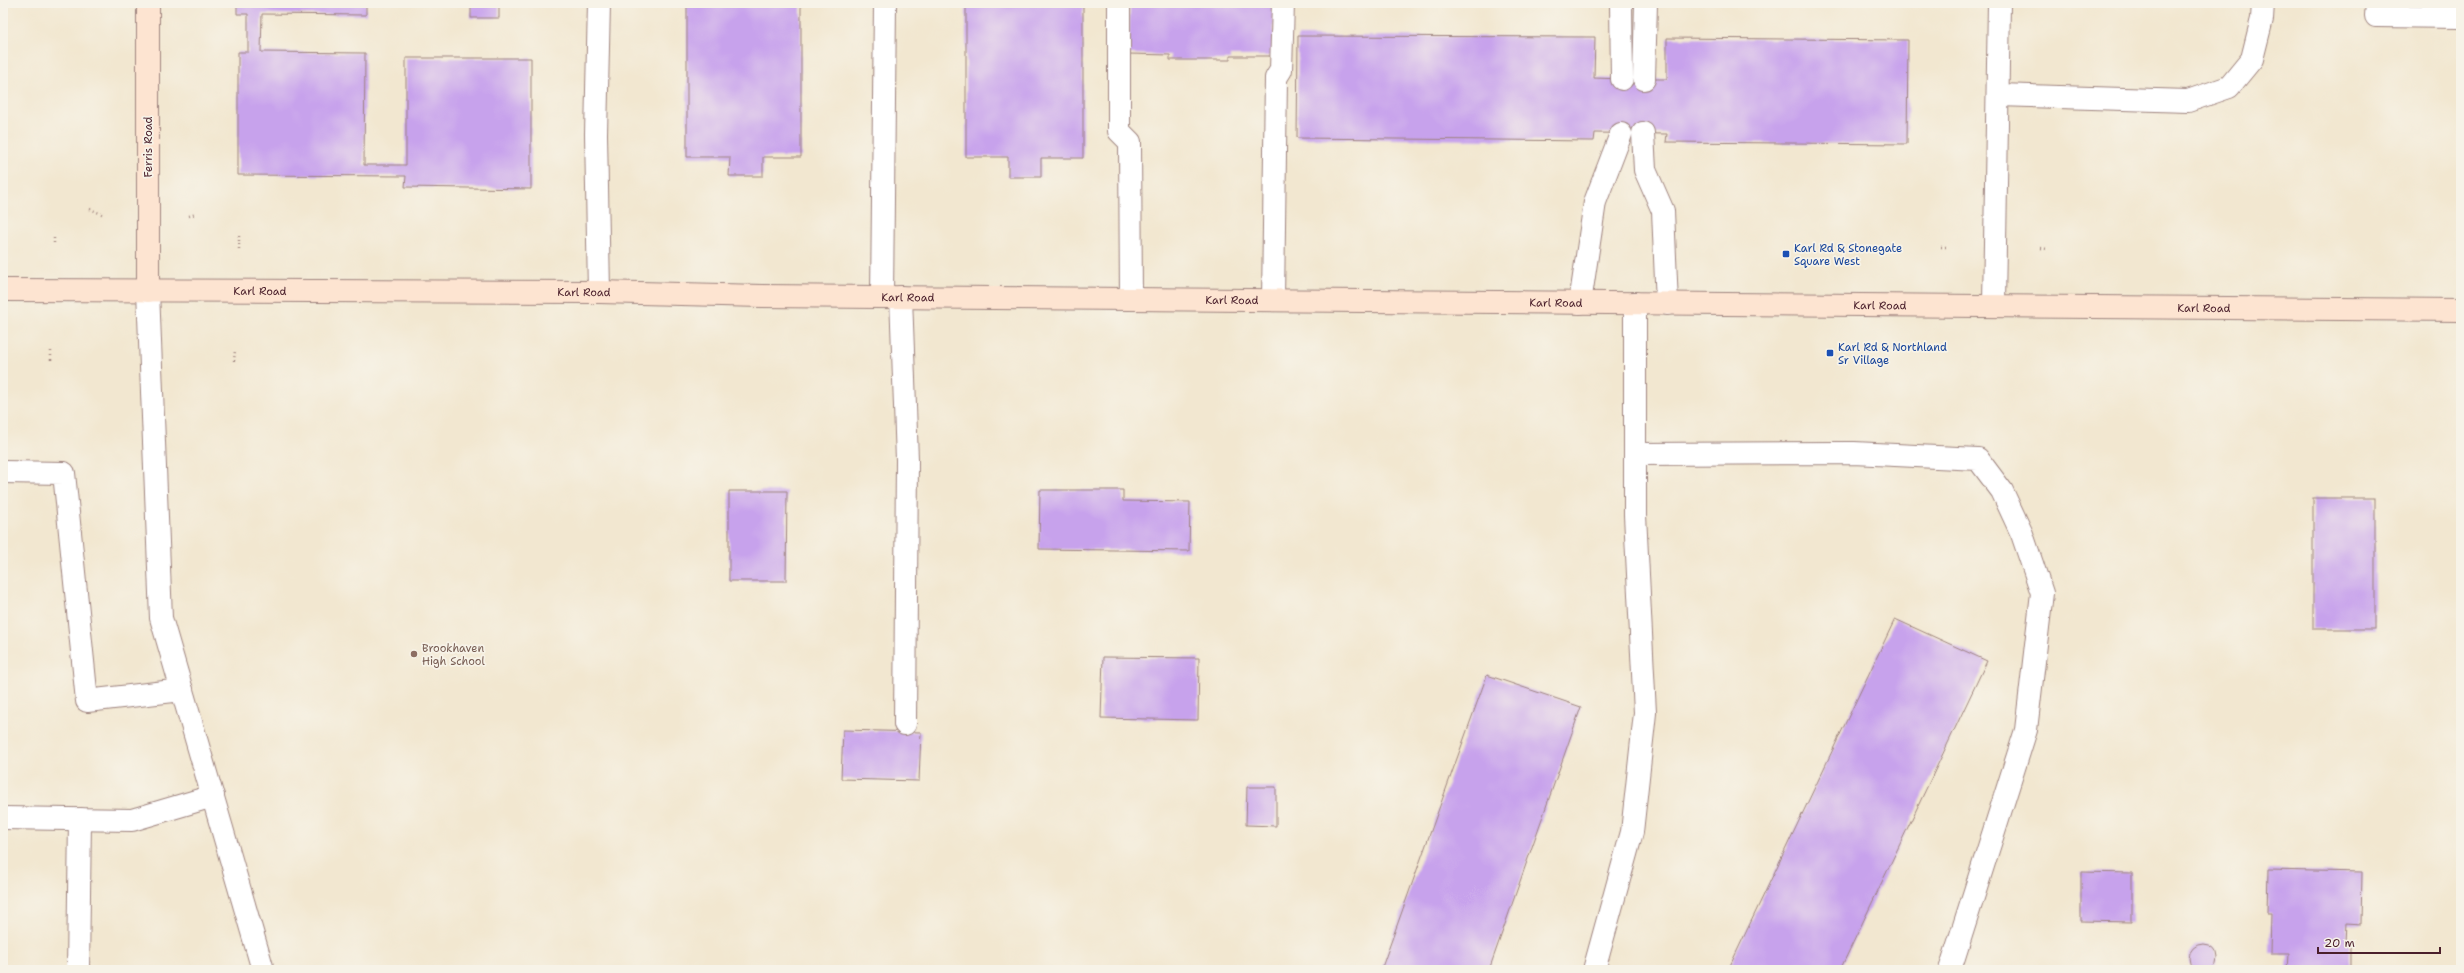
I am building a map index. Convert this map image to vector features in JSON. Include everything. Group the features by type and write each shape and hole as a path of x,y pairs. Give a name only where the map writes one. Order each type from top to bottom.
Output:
{"main road":[{"name":"Ferris Road","path":"148,3 148,291"},
{"name":"Karl Road","path":"3,290 599,292 892,297 1667,304 1994,304 2461,310"}],"lane":[{"path":"598,3 596,134 599,292"},
{"path":"885,3 885,183 892,297 907,460 905,724"},
{"path":"1119,3 1118,131 1130,142 1131,299"},
{"path":"1273,300 1276,78 1281,70 1283,3"},
{"path":"1621,3 1622,79"},
{"path":"1644,79 1646,3"},
{"path":"1994,304 1999,3"},
{"path":"1998,96 2188,101 2229,87 2252,59 2262,19 2263,3"},
{"path":"2377,3 2376,16 2461,17"},
{"path":"1643,133 1646,170 1663,211 1667,304"},
{"path":"1580,303 1596,202 1621,134"},
{"path":"148,291 162,618 263,970"},
{"path":"1594,970 1632,832 1645,713 1635,515 1635,303"},
{"path":"1635,454 1854,453 1978,459 2002,491 2022,534 2042,593 2026,730 1950,970"},
{"path":"3,472 64,473 87,702 182,690"},
{"path":"3,818 132,820 213,796"},
{"path":"78,970 80,819"}],"path":[{"path":"90,208 104,215"},
{"path":"189,216 196,214"},
{"path":"239,234 239,249"},
{"path":"54,236 54,243"},
{"path":"1940,247 1949,248"},
{"path":"2040,248 2047,249"},
{"path":"51,350 51,360"},
{"path":"234,361 235,350"}],"building":[{"path":"237,3 366,3 366,15 262,14 261,52 365,53 364,165 406,165 406,58 531,58 531,189 405,187 406,176 238,175 238,52 248,52 248,14 237,14"},
{"path":"471,3 499,3 499,18 471,18"},
{"path":"687,3 801,3 801,157 763,157 763,176 729,176 730,157 687,157"},
{"path":"966,3 1083,3 1083,158 1041,158 1041,177 1008,177 1008,157 966,157"},
{"path":"1130,3 1274,3 1274,56 1230,56 1230,60 1170,60 1170,55 1129,54"},
{"path":"1298,36 1595,37 1594,78 1622,79 1667,79 1667,38 1908,40 1907,144 1666,142 1667,134 1595,133 1594,141 1297,138"},
{"path":"1040,490 1123,490 1123,501 1190,502 1189,551 1039,549"},
{"path":"729,491 787,491 786,581 729,581"},
{"path":"2313,498 2375,498 2375,629 2313,629"},
{"path":"1895,619 1987,661 1841,968 1846,970 1728,970"},
{"path":"1103,657 1199,658 1198,720 1101,718"},
{"path":"1487,675 1581,707 1489,970 1381,970"},
{"path":"843,730 921,732 919,781 841,779"},
{"path":"1247,787 1276,787 1276,826 1246,825"},
{"path":"2268,870 2362,872 2361,924 2347,923 2346,942 2350,942 2350,970 2287,970 2288,954 2270,954 2271,913 2267,913"},
{"path":"2081,872 2132,873 2132,922 2081,921"},
{"path":"2203,944 2213,948 2217,958 2213,968 2203,972 2193,968 2189,958 2193,948"}],"place":[{"name":"Karl Rd & Stonegate Square West","path":"1786,254"},
{"name":"Karl Rd & Northland Sr Village","path":"1830,353"},
{"name":"Brookhaven High School","path":"414,654"}]}
